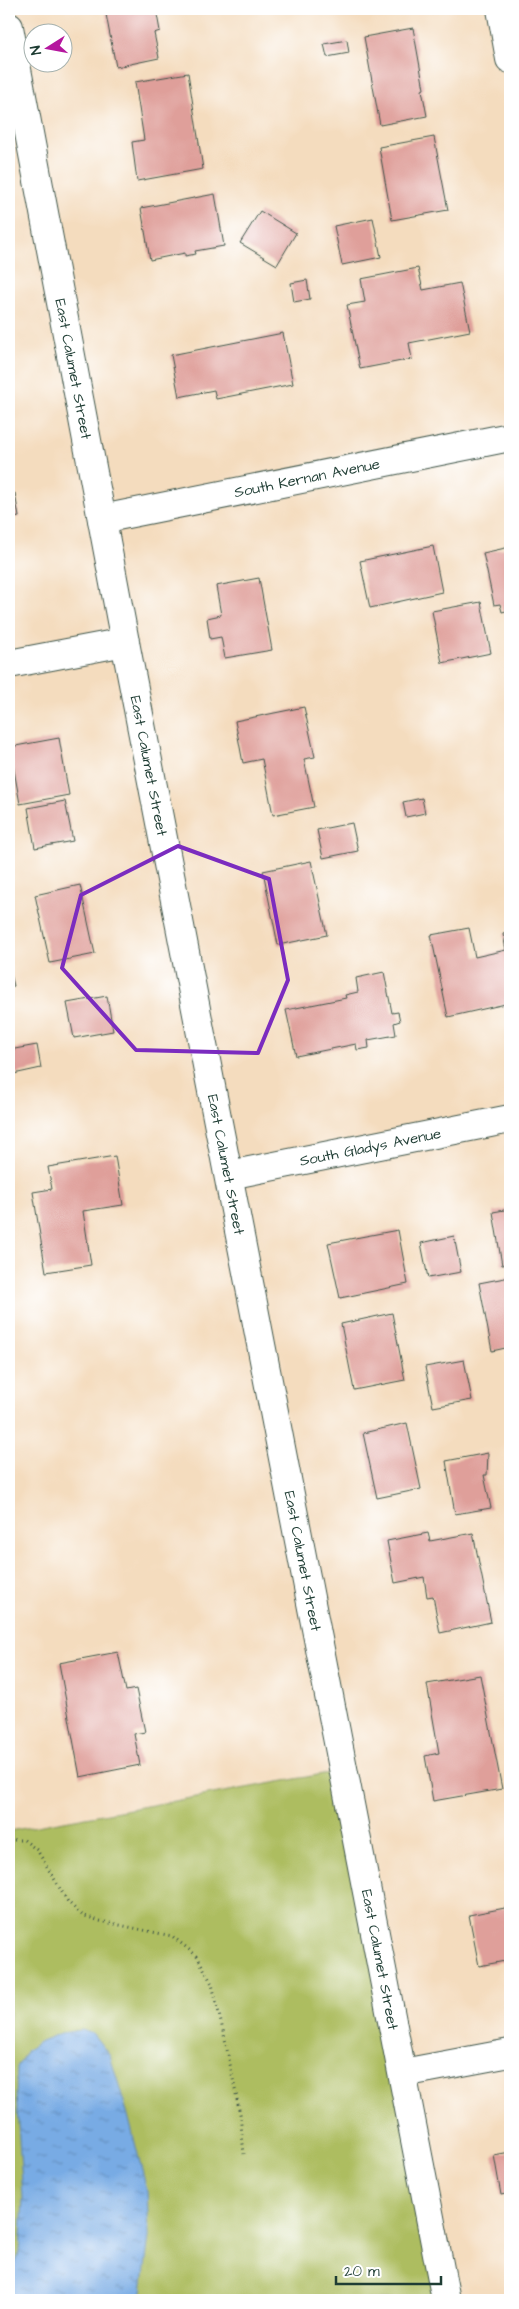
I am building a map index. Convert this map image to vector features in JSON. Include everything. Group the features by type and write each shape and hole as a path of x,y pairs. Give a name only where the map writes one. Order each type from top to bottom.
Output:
{"main road":[{"path":"501,9 510,59"},
{"name":"East Calumet Street","path":"9,27 125,642 446,2300"},
{"name":"South Kernan Avenue","path":"102,519 510,437"},
{"path":"9,664 125,642"},
{"name":"South Gladys Avenue","path":"229,1175 510,1119"},
{"path":"403,2073 510,2053"}],"path":[{"path":"9,1840 24,1840 37,1850 68,1902 82,1915 100,1921 172,1936 197,1956 212,1984 223,2030 240,2114 244,2154"}],"highlighted area":[{"path":"178,846 269,879 288,980 258,1053 136,1050 62,968 81,895"}],"green space":[{"path":"345,1770 446,2300 9,2300 9,1831"}],"water":[{"path":"82,2030 93,2034 110,2056 128,2115 147,2190 149,2236 141,2300 9,2300 9,2278 20,2252 23,2198 16,2095 17,2067 27,2050 41,2041 61,2033"}],"building":[{"path":"105,9 156,9 160,31 154,33 159,58 116,67"},
{"path":"358,9 377,9 377,10 359,13"},
{"path":"413,28 427,116 380,125 364,37"},
{"path":"347,40 349,53 327,57 324,44"},
{"path":"188,73 203,169 137,181 132,142 144,140 135,82"},
{"path":"434,137 448,210 392,220 379,147"},
{"path":"215,194 224,246 195,251 196,254 185,256 185,253 150,260 141,208"},
{"path":"260,211 296,233 277,265 240,243"},
{"path":"373,218 381,257 342,265 334,226"},
{"path":"418,268 423,290 460,283 470,331 409,343 412,359 360,369 347,305 365,302 361,279"},
{"path":"307,280 310,299 294,302 291,283"},
{"path":"283,333 293,384 216,399 214,390 179,397 171,355"},
{"path":"15,493 19,517 9,519 9,494"},
{"path":"433,546 442,592 370,608 360,561"},
{"path":"510,547 510,610 502,612 500,604 494,605 483,553"},
{"path":"259,578 272,650 225,658 221,637 210,639 207,618 221,615 216,586"},
{"path":"481,602 491,653 442,663 432,611"},
{"path":"304,707 315,757 304,759 314,807 273,815 262,759 243,763 235,721"},
{"path":"59,738 69,795 20,804 10,747"},
{"path":"422,798 425,813 406,817 403,802"},
{"path":"65,801 73,841 35,848 28,808"},
{"path":"352,823 358,851 323,858 317,830"},
{"path":"311,861 327,935 278,945 263,871"},
{"path":"80,885 95,954 50,963 35,895"},
{"path":"469,928 475,957 506,950 503,934 510,932 510,1003 448,1017 431,935"},
{"path":"9,966 14,986 9,987"},
{"path":"384,972 392,1013 398,1012 400,1021 394,1023 396,1035 368,1040 369,1048 357,1050 356,1044 296,1056 286,1010 346,998 345,995 358,992 356,978"},
{"path":"107,996 113,1031 74,1038 67,1003"},
{"path":"37,1045 41,1068 9,1075 9,1050"},
{"path":"115,1156 123,1205 83,1211 91,1265 46,1272 33,1192 52,1189 48,1167"},
{"path":"510,1209 510,1264 502,1265 493,1212"},
{"path":"398,1230 408,1284 340,1298 328,1243"},
{"path":"454,1236 461,1272 428,1278 421,1243"},
{"path":"510,1277 510,1347 492,1351 479,1283"},
{"path":"392,1313 405,1380 354,1390 341,1324"},
{"path":"464,1360 472,1400 433,1407 425,1367"},
{"path":"407,1423 421,1489 377,1498 363,1433"},
{"path":"488,1453 487,1475 484,1475 491,1508 455,1514 446,1461"},
{"path":"428,1533 430,1541 473,1533 491,1622 440,1633 433,1596 427,1597 424,1577 395,1583 387,1541"},
{"path":"118,1652 126,1691 136,1689 145,1732 134,1734 140,1765 80,1777 59,1663"},
{"path":"480,1675 502,1789 433,1801 425,1756 439,1753 427,1684"},
{"path":"510,1907 510,1960 479,1966 469,1915"},
{"path":"510,2152 510,2193 501,2195 494,2155"}]}
